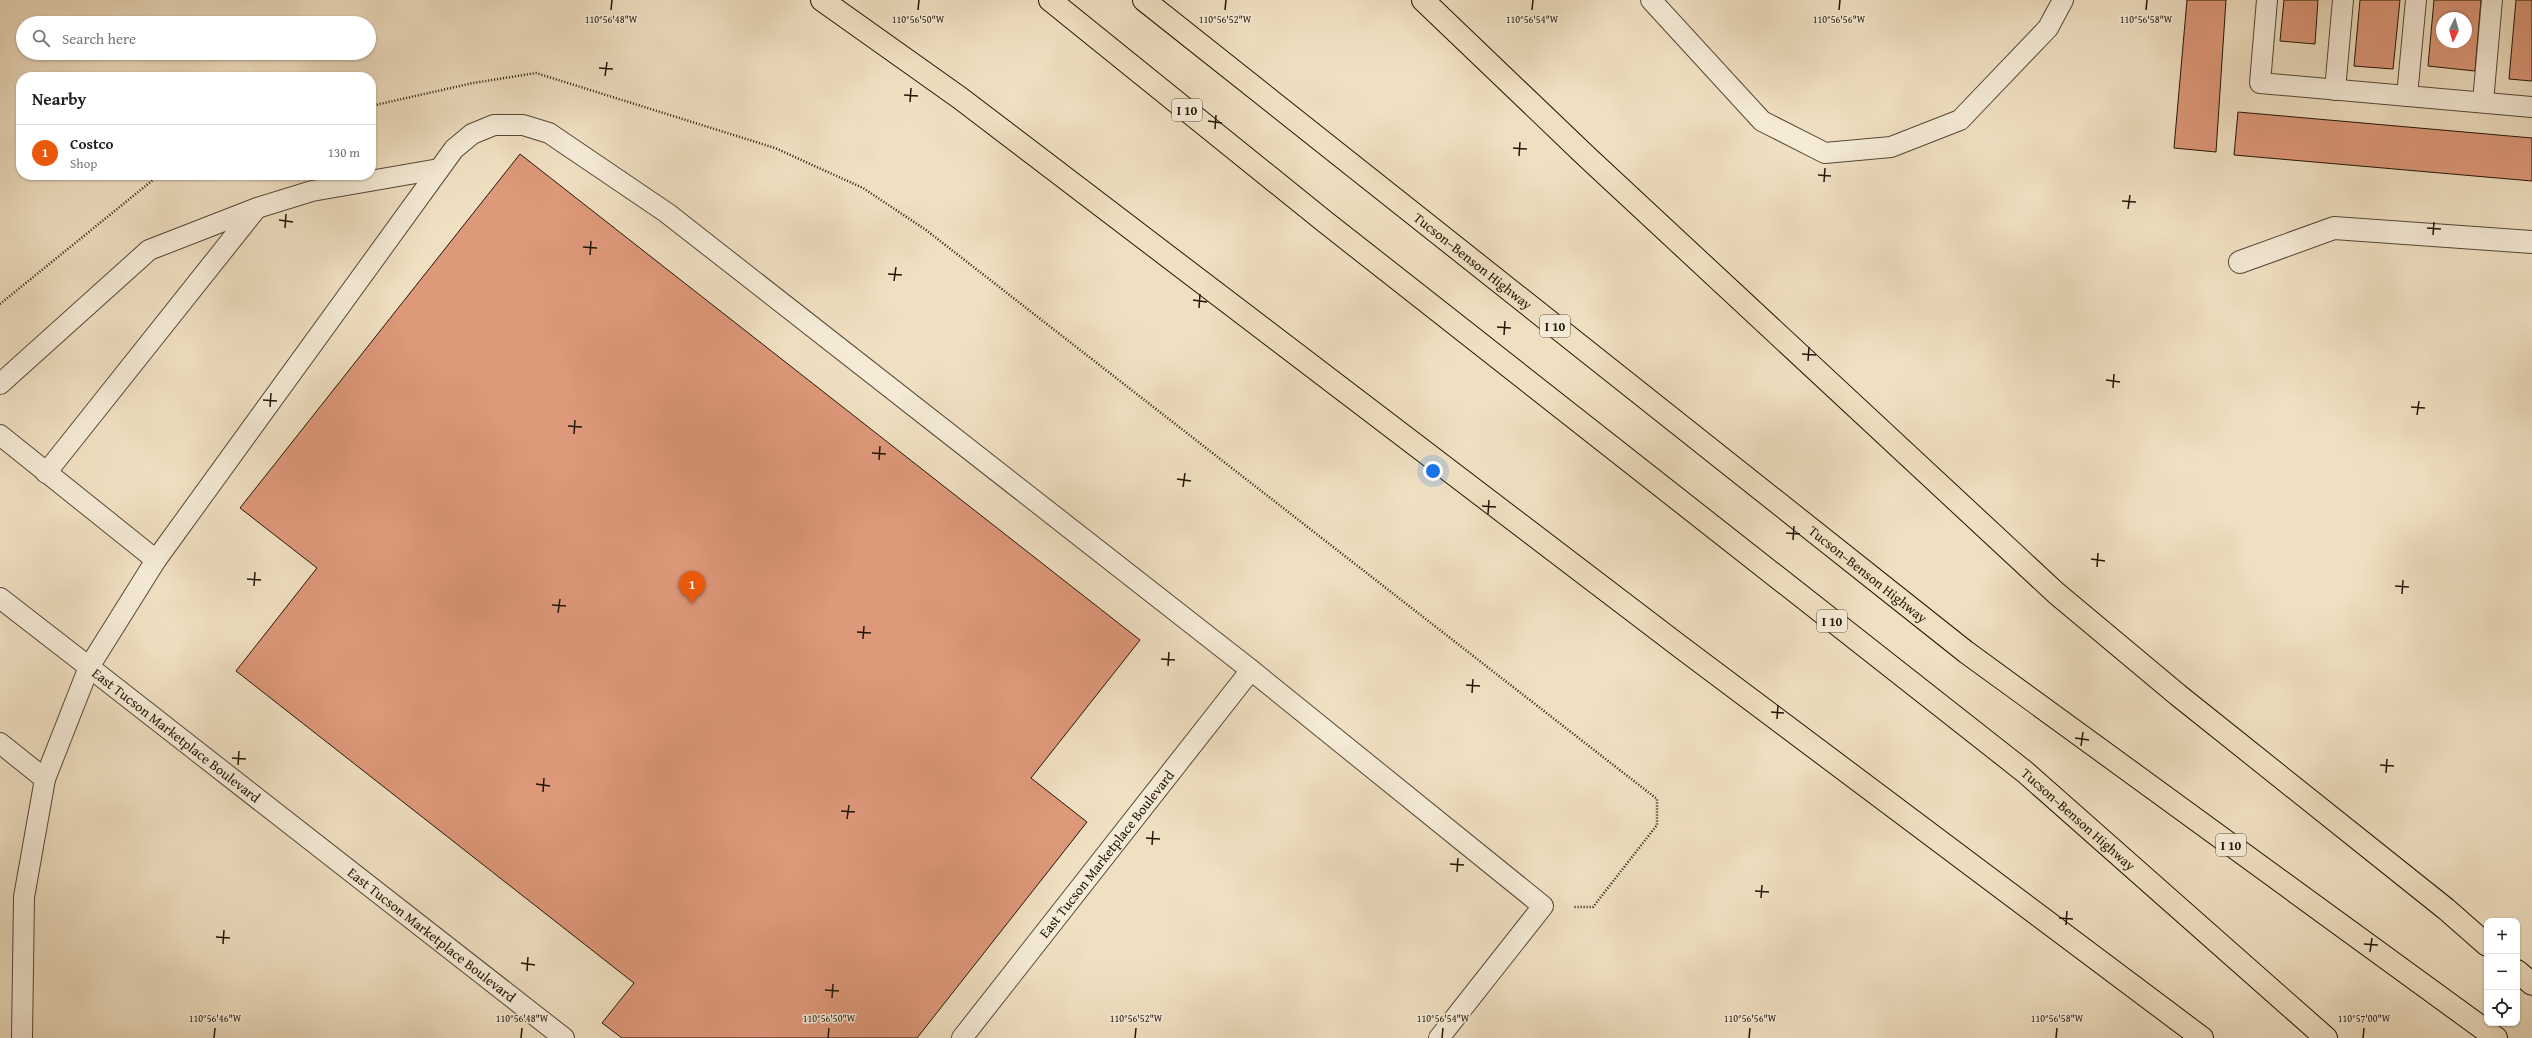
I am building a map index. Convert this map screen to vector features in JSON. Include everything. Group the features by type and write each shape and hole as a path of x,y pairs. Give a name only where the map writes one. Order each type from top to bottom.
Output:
{"highway":[{"path":"822,0 960,98 1682,648 2202,1038"},
{"name":"Tucson–Benson Highway","path":"1050,0 1324,221 2025,772 2326,1038"},
{"name":"Tucson–Benson Highway","path":"1144,0 1966,652 2496,1038"},
{"path":"1423,0 1587,157 2056,593 2178,695 2446,909 2484,942"},
{"path":"2520,974 2532,984"}],"street":[{"path":"2240,262 2334,228 2532,242"}],"lane":[{"path":"1651,0 1762,121 1825,153 1891,148 1960,120 2048,28 2063,0"},
{"path":"2267,0 2260,83 2532,107"},
{"path":"2335,90 2343,0"},
{"path":"2407,96 2416,0"},
{"path":"2483,102 2492,0"},
{"path":"0,598 89,667 156,560 454,149 472,134 494,125 523,125 549,133 667,213 1251,670 1543,906 1439,1038"},
{"path":"376,179 439,168"},
{"path":"0,384 150,250 257,208 312,191 373,180"},
{"path":"46,473 257,208"},
{"path":"0,435 156,560"},
{"name":"East Tucson Marketplace Boulevard","path":"22,1038 24,902 45,779 89,667 564,1038"},
{"name":"East Tucson Marketplace Boulevard","path":"962,1038 1251,670"},
{"path":"0,743 45,779"}],"path":[{"path":"376,105 473,82 536,73 775,148 863,188 926,230 1657,799 1657,825 1593,907 1543,906"},
{"path":"0,304 153,180"}],"building":[{"path":"2187,0 2226,0 2216,152 2174,148"},
{"path":"2284,0 2318,0 2315,44 2280,41"},
{"path":"2360,0 2400,0 2393,69 2354,66"},
{"path":"2434,0 2481,0 2475,71 2428,66"},
{"path":"2516,0 2532,0 2532,81 2509,79"},
{"path":"2238,112 2532,138 2532,181 2234,155"},
{"path":"520,154 1140,640 1031,778 1087,822 917,1038 622,1038 602,1023 634,983 236,671 317,568 240,508"}],"place":[{"name":"Costco","path":"692,604"}]}
